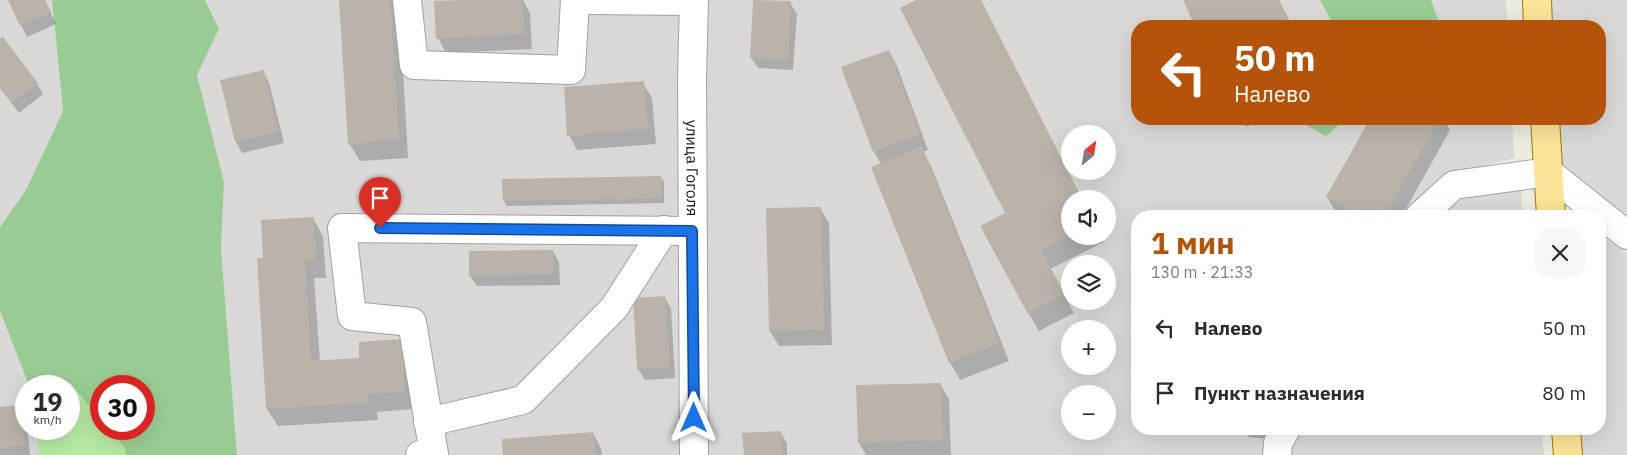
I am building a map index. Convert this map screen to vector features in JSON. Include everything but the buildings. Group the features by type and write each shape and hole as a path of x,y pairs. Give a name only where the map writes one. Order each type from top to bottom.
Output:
{"main road":[{"path":"1537,0 1538,20"},
{"path":"1545,125 1551,210"},
{"path":"1566,435 1568,455"}],"street":[{"path":"407,0 414,65 571,70 576,0"},
{"path":"587,0 694,1"},
{"name":"улица Гоголя","path":"694,1 692,231 694,455"},
{"path":"1427,210 1454,185 1548,172 1595,210"},
{"path":"1606,219 1627,236"},
{"path":"420,455 434,454 412,322 352,316 342,228 692,231"},
{"path":"428,422 523,400 614,308 664,230"},
{"path":"1277,455 1278,443 1283,435"}],"shaded area":[{"path":"0,0 52,0 63,111 26,190 0,227"},
{"path":"205,0 688,0 689,455 237,455 221,248 224,182 197,75 219,29"},
{"path":"702,0 1506,0 1508,20 1131,20 1131,125 1512,125 1514,158 1459,172 1414,210 1131,210 1131,435 1274,435 1268,455 703,455"},
{"path":"1542,0 1627,0 1627,226 1548,165 1546,125 1606,125 1606,20 1543,20"},
{"path":"1520,181 1522,210 1436,210 1456,189"},
{"path":"1606,238 1627,254 1627,455 1580,455 1577,435 1606,435"},
{"path":"0,311 25,375 15,375 15,440 37,440 39,455 0,455"},
{"path":"1295,435 1542,435 1544,455 1287,455"}],"green space":[{"path":"52,0 205,0 219,29 197,75 224,182 221,248 237,455 126,455 125,448 118,440 155,440 155,375 90,375 90,407 80,395 80,375 25,375 0,311 0,227 26,190 63,111"},
{"path":"1320,0 1431,0 1438,20 1331,20"},
{"path":"1306,125 1338,125 1326,136"},
{"path":"80,395 90,407 90,440 118,440 125,448 126,455 39,455 37,440 80,440"}],"route":[{"path":"380,228 692,231 694,418"}]}
